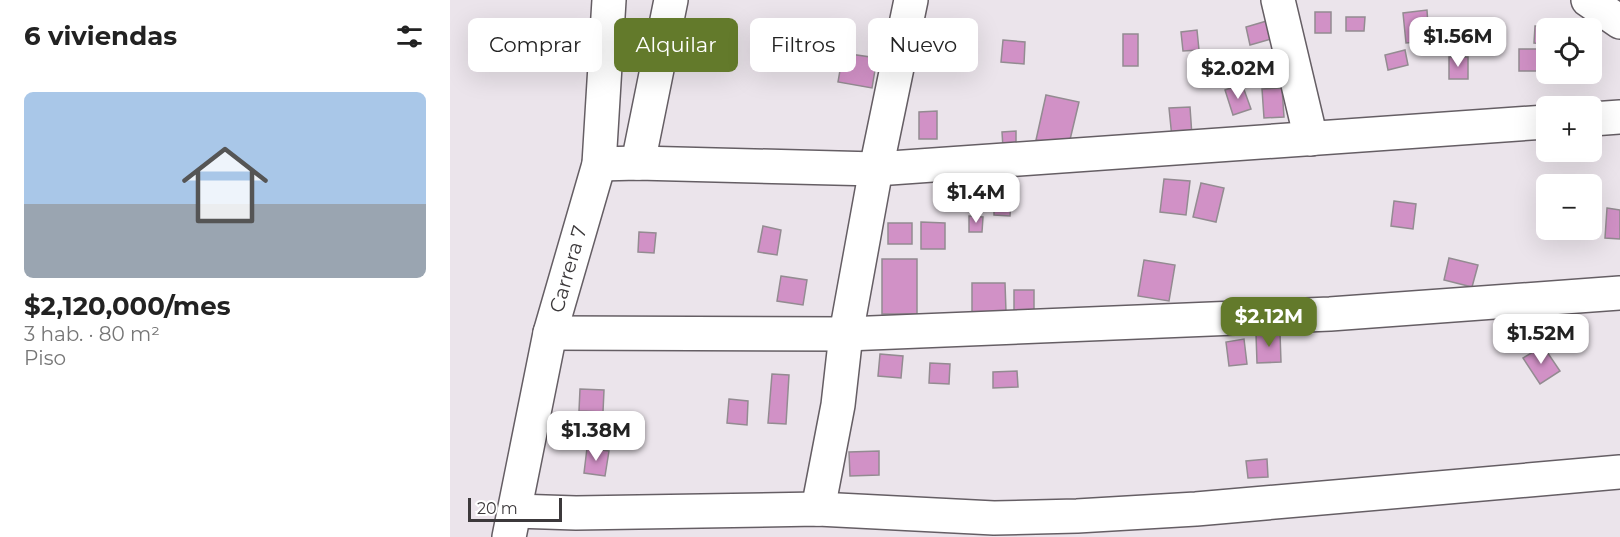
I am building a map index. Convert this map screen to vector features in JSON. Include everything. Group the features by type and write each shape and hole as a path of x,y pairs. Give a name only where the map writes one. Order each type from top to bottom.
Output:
{"street":[{"name":"Carrera 7","path":"512,524 550,333 599,164 609,0"},
{"path":"638,163 671,0"},
{"path":"818,509 838,405 846,334 876,169 911,0"},
{"path":"1278,0 1311,139"},
{"path":"1588,0 1620,22"},
{"path":"1602,118 1620,117"},
{"path":"599,164 876,169 1536,123"},
{"path":"550,333 846,334 1330,314 1620,293"},
{"path":"512,524 576,513 818,509 994,518 1077,516 1196,509 1620,472"}],"building":[{"path":"1427,10 1429,41 1406,43 1403,13"},
{"path":"1315,12 1331,12 1331,33 1315,33"},
{"path":"1346,17 1365,17 1364,31 1346,31"},
{"path":"1270,20 1275,38 1250,45 1246,27"},
{"path":"1535,26 1536,26 1536,43 1534,43"},
{"path":"1197,30 1199,50 1183,51 1181,32"},
{"path":"1123,34 1138,34 1138,66 1123,66"},
{"path":"1003,40 1025,42 1024,64 1001,62"},
{"path":"1519,49 1536,49 1536,71 1519,71"},
{"path":"1405,50 1408,65 1388,70 1385,55"},
{"path":"856,55 868,57 868,72 875,72 872,88 838,82 840,72 856,72"},
{"path":"1449,57 1468,57 1468,79 1449,79"},
{"path":"1242,84 1251,109 1233,115 1225,90"},
{"path":"1282,88 1284,117 1264,118 1262,89"},
{"path":"1046,95 1079,102 1068,148 1036,140"},
{"path":"1190,107 1192,136 1172,138 1169,108"},
{"path":"937,111 937,139 919,139 919,112"},
{"path":"1016,131 1016,147 1003,148 1002,132"},
{"path":"1164,179 1190,181 1186,215 1160,212"},
{"path":"1201,183 1224,188 1216,222 1193,217"},
{"path":"994,197 1011,198 1010,216 994,215"},
{"path":"1394,201 1416,204 1413,229 1391,226"},
{"path":"1607,208 1620,210 1620,239 1605,238"},
{"path":"969,216 983,217 982,232 969,232"},
{"path":"921,222 945,223 945,249 921,249"},
{"path":"888,223 912,223 912,244 888,244"},
{"path":"763,226 781,230 777,255 758,252"},
{"path":"639,232 656,233 654,253 638,252"},
{"path":"1449,258 1478,265 1472,287 1444,280"},
{"path":"882,259 917,259 917,314 882,314"},
{"path":"1144,260 1175,265 1169,301 1138,296"},
{"path":"781,276 807,280 803,305 777,301"},
{"path":"972,283 1005,283 1006,312 972,312"},
{"path":"1014,290 1034,290 1034,314 1014,313"},
{"path":"1280,333 1281,362 1257,363 1256,334"},
{"path":"1244,339 1247,364 1229,366 1226,342"},
{"path":"1543,346 1560,371 1540,384 1523,358"},
{"path":"880,354 903,356 901,378 878,376"},
{"path":"930,363 950,364 949,384 929,383"},
{"path":"1017,371 1018,387 993,388 993,372"},
{"path":"772,374 789,375 786,424 768,423"},
{"path":"580,389 604,390 603,412 579,411"},
{"path":"729,399 748,401 747,425 727,423"},
{"path":"587,448 609,451 605,476 584,473"},
{"path":"879,451 879,475 850,476 849,452"},
{"path":"1267,459 1268,477 1248,478 1246,461"}]}
